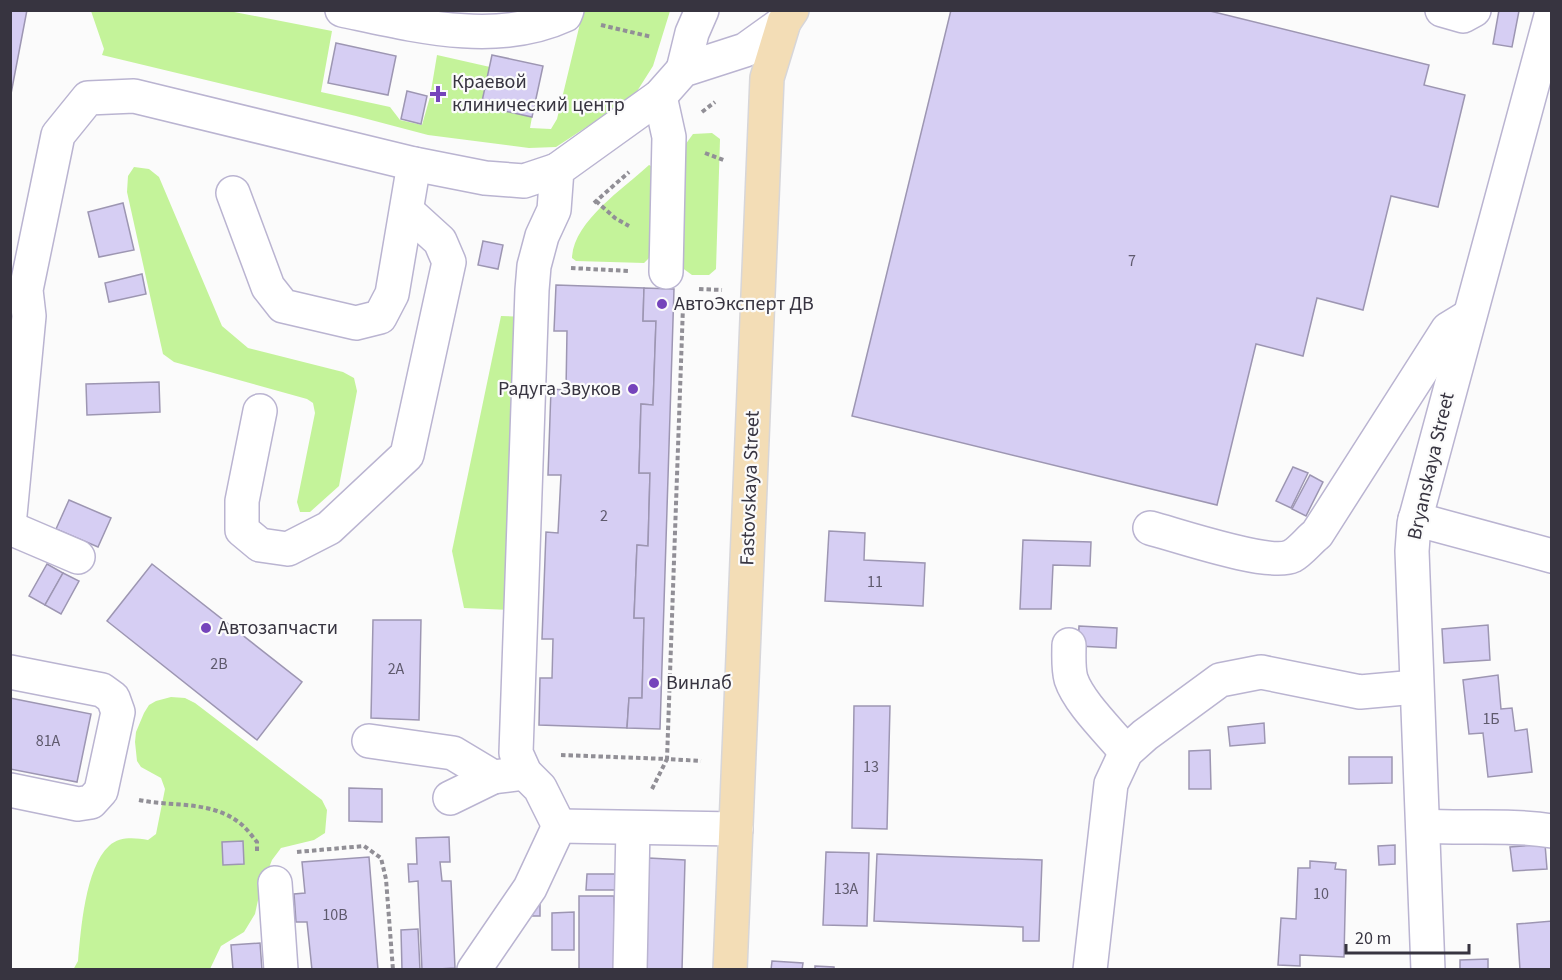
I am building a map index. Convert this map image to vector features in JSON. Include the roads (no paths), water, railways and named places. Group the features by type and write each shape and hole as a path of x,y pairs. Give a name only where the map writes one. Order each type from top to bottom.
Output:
{"main road":[{"name":"Fastovskaya Street","path":"730,969 767,78 788,16"}],"street":[{"path":"342,10 432,29 504,30 545,24 565,15 567,10"},
{"path":"10,515 29,316 26,290 20,270 58,135 88,98 134,96 414,164 484,178 524,181 556,170 660,96 683,70 692,33 702,10"},
{"path":"1442,10 1463,16 1474,10"},
{"name":"Bryanskaya Street","path":"1428,969 1412,551 1415,519 1470,315 1537,117 1551,12"},
{"path":"683,70 745,50 788,16"},
{"path":"660,96 669,137 666,272"},
{"path":"233,193 268,287 283,306 356,323 380,317 392,294 414,164"},
{"path":"556,170 554,210 542,236 534,266 516,753 525,772 540,788 559,826"},
{"path":"260,411 242,501 242,530 260,545 288,549 329,528 406,455 449,262 440,241 407,211"},
{"path":"1150,528 1249,555 1276,559 1292,556 1317,534 1448,329 1470,315"},
{"path":"10,412 29,316"},
{"path":"1415,519 1551,556"},
{"path":"10,528 78,557"},
{"path":"1069,645 1069,668 1076,689 1083,701 1126,752"},
{"path":"10,672 102,690 113,698 118,712 101,791 91,802 78,804 10,790"},
{"path":"1089,969 1111,784 1126,752 1145,735 1220,680 1261,672 1360,692 1416,687"},
{"path":"369,741 453,753 493,777"},
{"path":"450,798 493,777 525,772"},
{"path":"559,826 736,829"},
{"path":"479,967 530,888 559,826"},
{"path":"1423,826 1526,827 1551,831"},
{"path":"630,969 633,828"},
{"path":"275,884 281,969"}],"place":[{"name":"Краевой клинический центр","path":"438,94"},
{"name":"АвтоЭксперт ДВ","path":"662,304"},
{"name":"Радуга Звуков","path":"633,389"},
{"name":"Автозапчасти","path":"206,628"},
{"name":"Винлаб","path":"654,683"}]}
